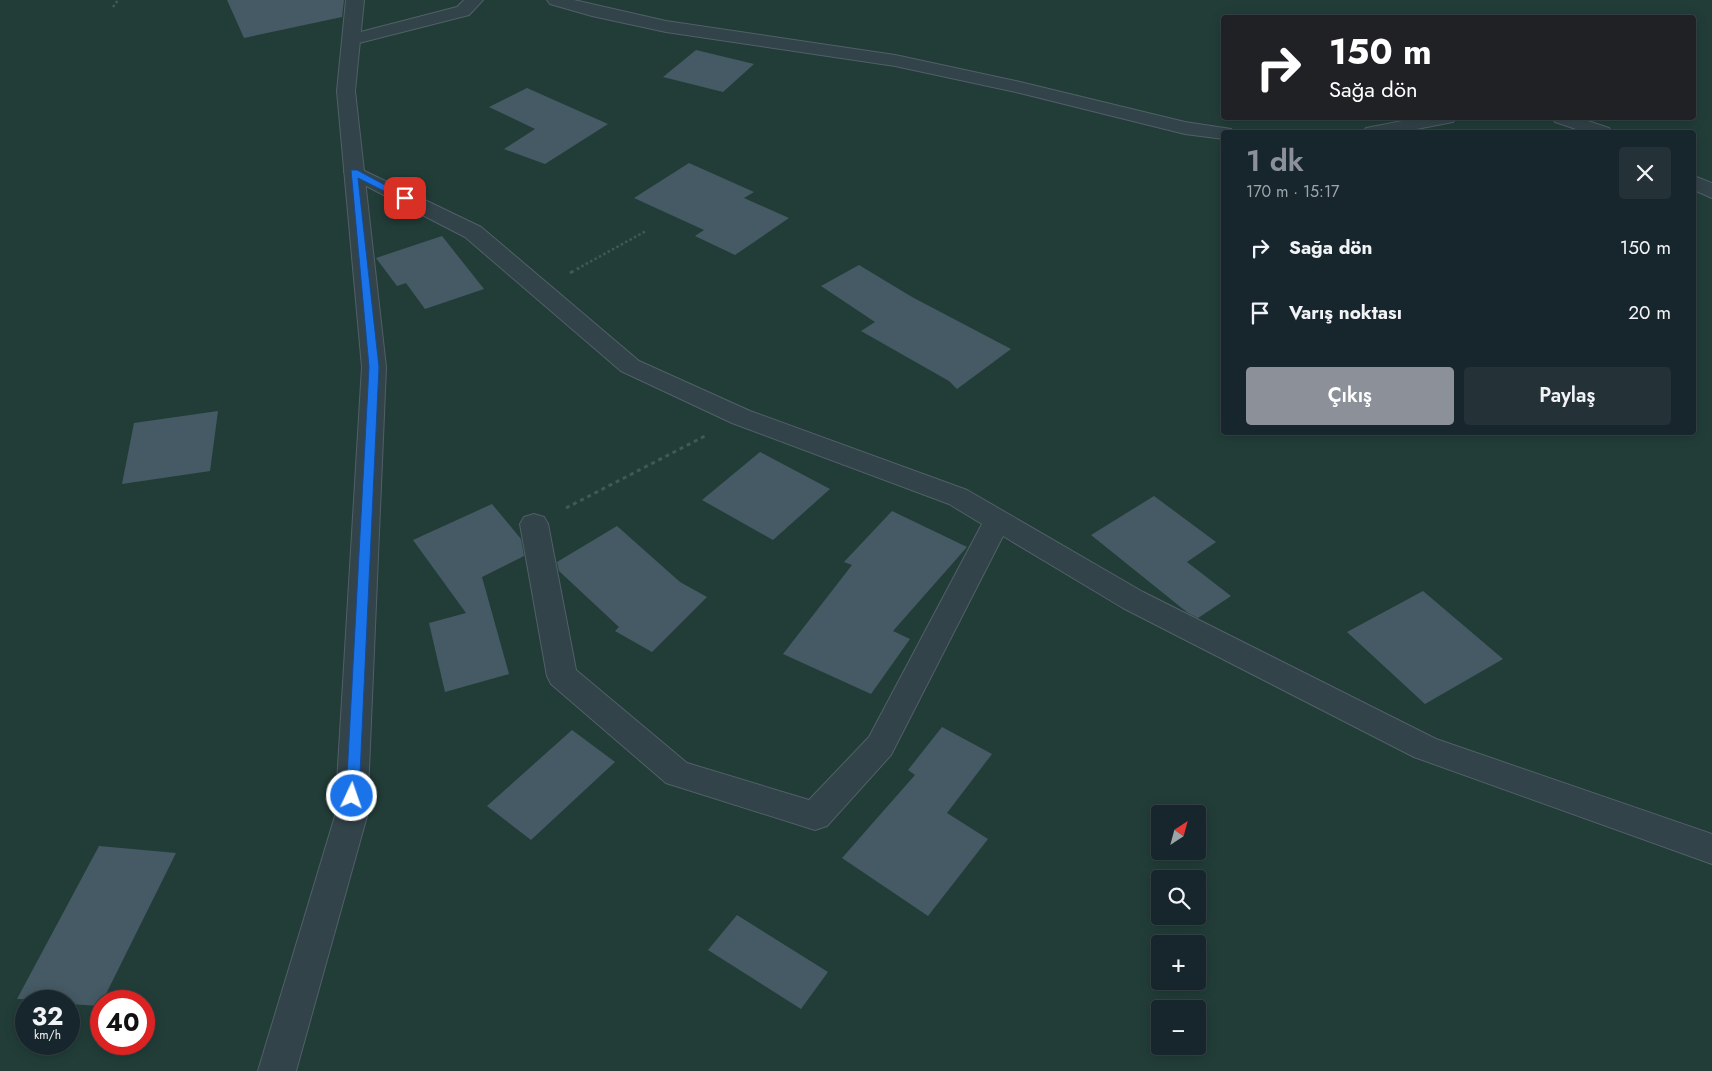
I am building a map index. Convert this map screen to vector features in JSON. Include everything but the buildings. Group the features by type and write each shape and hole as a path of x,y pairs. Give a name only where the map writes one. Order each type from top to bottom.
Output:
{"street":[{"path":"277,1071 352,816 374,367 346,91 355,0"},
{"path":"351,40 463,11 474,0"},
{"path":"556,0 644,22 853,53 946,70 1185,128 1221,133"},
{"path":"1383,130 1436,120"},
{"path":"1568,120 1596,130"},
{"path":"354,172 473,232 630,366 741,417 958,497 1133,600 1425,748 1712,848"},
{"path":"1696,183 1712,192"},
{"path":"534,524 562,676 677,773 815,816 880,746 998,520"}],"path":[{"path":"113,7 118,0"},
{"path":"541,290 646,231"},
{"path":"534,524 741,417"}],"green space":[{"path":"0,0 1712,0 1712,1071 0,1071"}],"route":[{"path":"352,796 374,367 354,172 405,198"}]}
